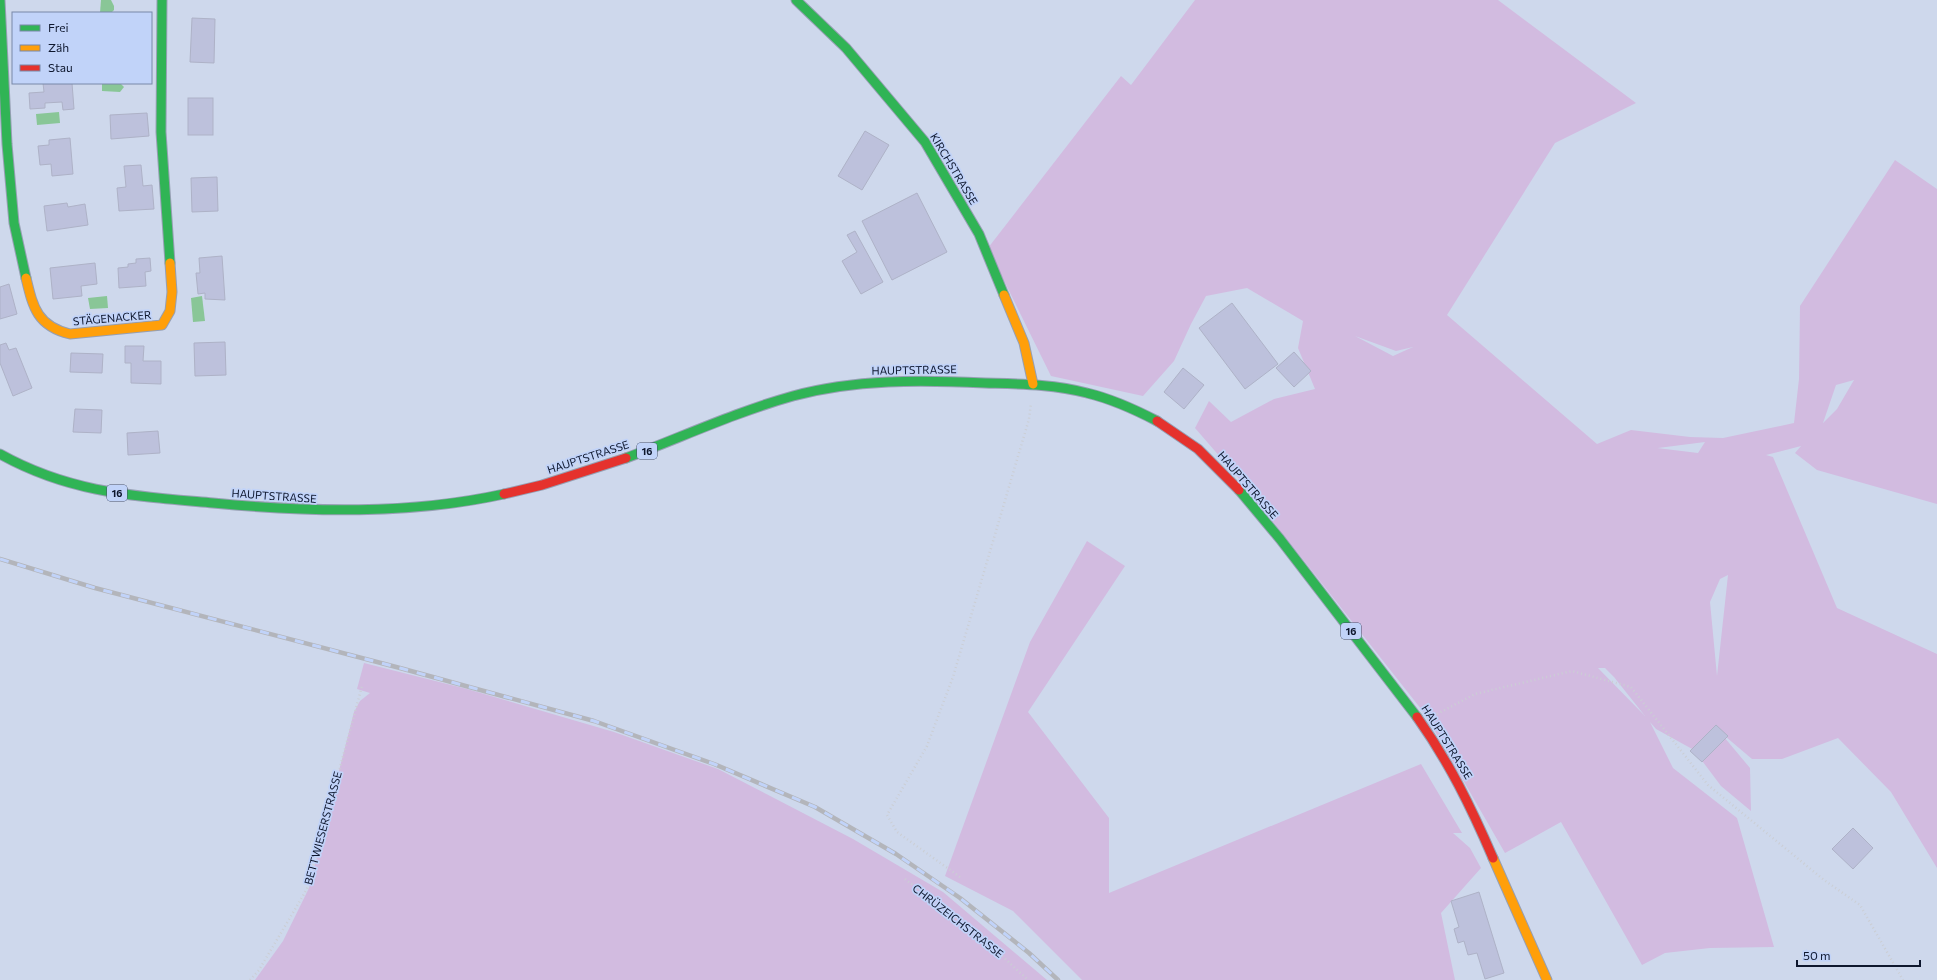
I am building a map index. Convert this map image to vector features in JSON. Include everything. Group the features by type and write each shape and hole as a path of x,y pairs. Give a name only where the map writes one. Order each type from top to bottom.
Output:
{"main road":[{"name":"STÄGENACKER","path":"0,0 7,144 14,223 32,303 37,315 46,324 57,331 70,334 162,325 170,311 172,292 161,132 162,0"},
{"name":"KIRCHSTRASSE","path":"796,0 846,48 925,142 979,234 1024,343 1030,364 1033,384"},
{"name":"HAUPTSTRASSE","path":"0,454 33,472 49,478 77,486 143,497 315,511 361,511 410,508 500,494 584,473 644,452 764,405 831,387 907,381 1033,384 1086,392 1113,399 1160,421 1199,449 1220,468 1423,723 1454,772 1470,804 1547,980"}],"path":[{"path":"960,877 897,832 888,815 927,746 953,677 1029,419 1033,384"},
{"path":"1423,723 1475,694 1572,671 1632,687 1708,786 1824,880 1860,905 1903,980"},
{"name":"BETTWIESERSTRASSE","path":"250,980 259,970 307,889 362,686"},
{"name":"CHRÜZEICHSTRASSE","path":"905,879 986,941 1028,980"}],"shaded area":[{"path":"101,0 111,0 114,10 112,12 100,12"},
{"path":"1195,0 1498,0 1636,103 1555,143 1447,315 1597,444 1631,430 1690,437 1723,438 1794,423 1799,379 1800,306 1895,160 1937,189 1937,504 1817,470 1795,453 1801,446 1766,455 1773,457 1837,608 1937,654 1937,868 1891,792 1838,738 1782,759 1752,759 1719,731 1750,768 1751,811 1721,786 1694,750 1656,729 1650,722 1673,768 1737,818 1774,947 1710,948 1665,953 1642,965 1561,822 1505,853 1425,714 1241,481 1195,428 1209,401 1231,422 1274,399 1315,389 1298,348 1303,321 1247,288 1206,296 1174,361 1143,396 1051,376 988,248 1121,76 1131,85","holes":["1355,336 1396,351 1413,347 1393,356","1854,380 1837,409 1823,423 1836,385","1705,442 1698,453 1657,448","1728,575 1717,676 1710,602 1720,579","1598,668 1605,668 1645,716"]},
{"path":"102,84 121,84 124,87 120,92 102,91"},
{"path":"59,112 60,123 37,125 36,114"},
{"path":"107,296 108,308 90,309 88,298"},
{"path":"202,296 205,321 193,322 191,298"},
{"path":"1087,541 1125,566 1028,712 1109,818 1109,893 1421,764 1462,833 1453,833 1470,848 1481,868 1441,913 1455,980 1082,980 1013,911 945,876 1030,642"},
{"path":"364,663 467,689 614,732 718,769 853,839 943,892 1047,980 255,980 283,941 309,888 354,712 360,701 370,693 357,689"}],"building":[{"path":"192,18 215,19 214,63 190,62"},
{"path":"43,84 72,84 74,109 63,110 62,102 45,103 45,108 30,109 29,93 44,92"},
{"path":"188,98 213,98 213,135 188,135"},
{"path":"147,113 149,136 111,139 110,115"},
{"path":"865,131 889,145 862,190 838,176"},
{"path":"70,138 73,174 52,176 51,164 40,165 38,146 49,145 49,140"},
{"path":"141,165 143,186 152,185 154,209 119,211 117,188 126,187 124,166"},
{"path":"217,177 218,211 192,212 191,178"},
{"path":"917,193 947,252 892,280 862,221"},
{"path":"67,203 68,207 85,204 88,225 47,231 44,206"},
{"path":"855,231 883,282 861,294 842,261 857,252 847,235"},
{"path":"222,256 225,300 205,299 205,293 198,294 196,273 200,273 199,258"},
{"path":"150,258 151,271 145,272 146,286 119,288 118,268 128,267 128,264 136,263 136,259"},
{"path":"95,263 97,284 81,286 82,296 53,299 50,268"},
{"path":"9,284 17,314 0,319 0,287"},
{"path":"1232,303 1278,364 1245,389 1199,328"},
{"path":"225,342 226,375 195,376 194,343"},
{"path":"6,343 9,350 16,348 32,388 13,396 0,363 0,345"},
{"path":"125,346 144,346 143,361 161,361 161,384 131,383 131,363 125,363"},
{"path":"1294,352 1311,371 1294,387 1276,368"},
{"path":"71,353 103,354 102,373 70,372"},
{"path":"1183,368 1204,385 1184,409 1164,392"},
{"path":"75,409 102,410 101,433 73,432"},
{"path":"158,431 160,453 128,455 127,433"},
{"path":"1716,725 1728,736 1702,762 1690,751"},
{"path":"1853,828 1873,848 1853,869 1832,849"},
{"path":"1479,892 1504,973 1485,979 1477,953 1468,955 1464,941 1458,943 1454,929 1459,927 1451,901"}],"railway":[{"path":"0,559 95,588 400,668 594,721 714,764 815,807 896,854 960,898 1029,953 1058,980"}],"traffic: fast":[{"path":"0,0 7,144 14,223 26,278"},
{"path":"162,0 161,132 170,263"},
{"path":"796,0 846,48 925,142 979,234 1004,295"},
{"path":"626,458 772,402 816,390 840,386 888,382 937,381 1049,386 1096,395 1131,408 1157,421"},
{"path":"0,454 26,467 77,485 129,495 249,506 322,510 359,510 432,506 504,494"},
{"path":"1239,490 1280,539 1417,717"}],"traffic: slow":[{"path":"26,278 31,298 38,314 50,326 70,334 162,325 170,311 172,292 170,263"},
{"path":"1004,295 1024,343 1033,384"},
{"path":"1493,858 1547,980"}],"traffic: jam":[{"path":"1157,421 1198,449 1239,490"},
{"path":"504,494 542,485 626,458"},
{"path":"1417,717 1429,734 1459,785 1493,858"}]}
